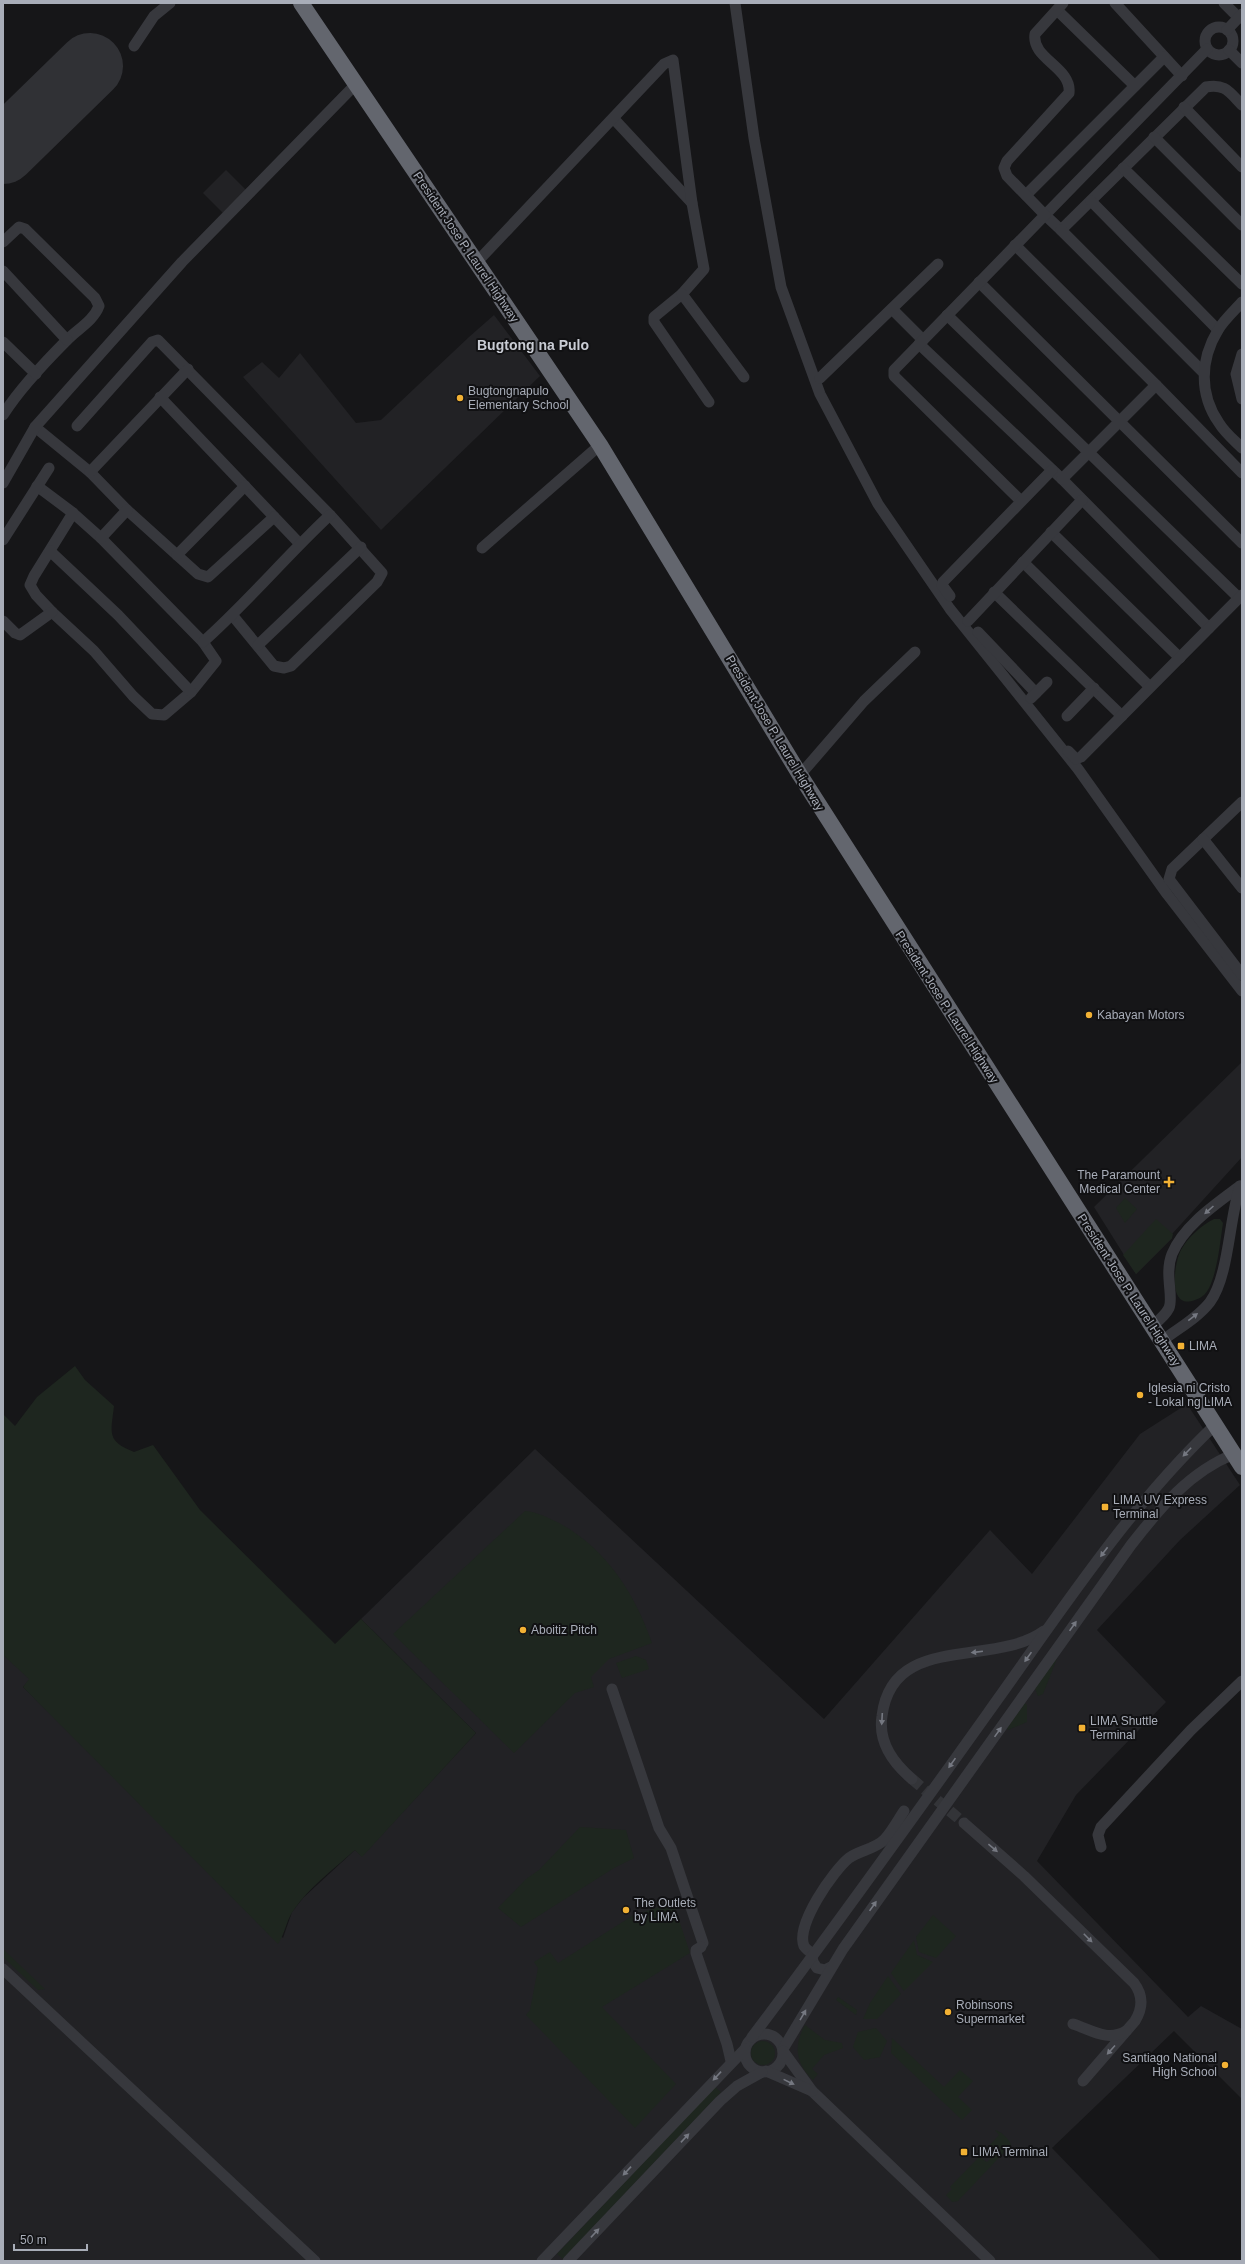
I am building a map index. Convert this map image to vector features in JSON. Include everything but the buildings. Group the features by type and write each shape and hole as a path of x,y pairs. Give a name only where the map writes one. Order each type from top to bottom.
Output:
{"highway":[{"name":"President Jose P. Laurel Highway","path":"302,3 600,445 800,776 1238,1460"}],"street":[{"path":"134,46 154,16 170,3"},
{"path":"735,3 754,138 781,287 820,394 878,504 950,609 1078,769 1166,894 1242,991"},
{"path":"1115,3 1182,76"},
{"path":"1224,3 1240,16 1227,30"},
{"path":"1135,86 1060,7 1035,34 1034,40 1037,47 1067,78 1070,84 1069,94 1007,161 1004,168 1007,176 1204,373"},
{"path":"1219,28 1227,30 1232,42 1229,50 1218,55 1207,49 1205,41 1208,33 1219,28"},
{"path":"1021,501 894,376 894,370 1207,49"},
{"path":"1229,50 1242,63"},
{"path":"1026,195 1164,57"},
{"path":"476,263 666,63 674,60 692,203 704,269 682,294 654,317 654,322 709,402"},
{"path":"3,483 35,427 182,262 356,84"},
{"path":"1061,230 1206,86 1217,84 1225,88 1242,105"},
{"path":"1184,107 1242,167"},
{"path":"614,119 692,203"},
{"path":"1154,137 1242,225"},
{"path":"1123,168 1242,284"},
{"path":"1091,201 1218,330"},
{"path":"3,242 19,227 25,229 95,298 99,306 96,313 67,340 36,374 3,415"},
{"path":"1015,245 1156,384 1242,473"},
{"path":"820,378 938,264"},
{"path":"3,271 67,340"},
{"path":"979,282 1242,543"},
{"path":"682,294 744,377"},
{"path":"1242,302 1218,330 1204,364 1204,382 1210,409 1219,424 1242,448"},
{"path":"892,309 921,342 1062,479 1209,628"},
{"path":"947,315 1241,596 1081,758 1076,759 1071,756 1059,740"},
{"path":"77,426 152,342 158,340 361,547 382,573 377,582 291,666 284,668 274,666 258,645 232,616"},
{"path":"3,342 36,374"},
{"path":"1242,354 1236,374 1242,399"},
{"path":"90,472 188,369"},
{"path":"1062,479 1156,384"},
{"path":"160,397 299,543"},
{"path":"1207,437 1219,424"},
{"path":"35,427 90,472 127,510 198,574 208,577 274,517"},
{"path":"482,548 600,445"},
{"path":"3,540 49,468"},
{"path":"1047,682 1033,696 968,621 942,585 943,582 1052,470"},
{"path":"37,486 73,513 101,538 203,642 216,661 190,692 164,715 152,714 133,696 94,650 52,612 36,595 30,586 34,576 73,513"},
{"path":"177,555 245,486"},
{"path":"968,621 1082,500"},
{"path":"101,538 127,510"},
{"path":"203,642 232,616 299,543 330,515"},
{"path":"1051,532 1180,658"},
{"path":"258,645 361,547"},
{"path":"50,551 118,615 190,692"},
{"path":"1023,562 1150,687"},
{"path":"994,592 1122,716"},
{"path":"3,621 15,633 20,635 52,612"},
{"path":"800,776 864,701 915,652"},
{"path":"1067,716 1094,688"},
{"path":"1242,802 1172,869 1169,879 1242,975"},
{"path":"1203,839 1242,888"},
{"path":"1152,1326 1165,1314 1170,1306 1168,1272 1172,1254 1178,1243 1209,1209 1241,1185"},
{"path":"1162,1341 1203,1309 1213,1296 1222,1272 1232,1213 1241,1185"},
{"path":"542,2261 731,2061 745,2049 752,2037 813,1955 1082,1580 1151,1490 1215,1425"},
{"path":"568,2261 720,2101 737,2086 778,2066 783,2058 783,2050 831,1967 1097,1591 1142,1530 1186,1481 1216,1461 1238,1460"},
{"path":"1082,1580 1097,1591"},
{"path":"912,1779 894,1763 882,1732 881,1720 885,1701 888,1693 899,1678 907,1671 927,1660 991,1650 1019,1643 1040,1634 1051,1624"},
{"path":"1101,1847 1098,1835 1101,1827 1191,1730 1242,1680"},
{"path":"612,1689 659,1828 671,1848 702,1945 696,1950 696,1953 728,2044 731,2061"},
{"path":"831,1967 825,1970 817,1968 813,1962 813,1955 804,1944 804,1932 812,1909 846,1861 856,1853 883,1841 904,1811"},
{"path":"964,1823 1024,1876 1134,1983 1140,1993 1142,2004 1139,2015 1130,2028 1083,2081"},
{"path":"3,1969 315,2261"},
{"path":"1073,2024 1108,2037 1115,2036 1130,2028"},
{"path":"752,2037 767,2033 780,2042 783,2050 812,2091 990,2261"},
{"path":"745,2049 745,2057 748,2065 755,2070 764,2072 812,2091"}],"shaded area":[{"path":"226,170 246,190 223,213 203,193"},
{"path":"494,315 540,376 381,530 243,377 262,362 279,378 300,353 356,423 381,420"},
{"name":"The Paramount Medical Center","path":"1242,1062 1242,1157 1172,1234 1172,1238 1136,1274 1094,1207"},
{"path":"1125,1198 1137,1209 1125,1223 1116,1208"},
{"path":"1156,1219 1173,1234 1172,1238 1136,1274 1123,1255"},
{"path":"1214,1219 1220,1219 1223,1223 1213,1279 1209,1289 1204,1295 1198,1299 1186,1302 1180,1299 1176,1292 1175,1274 1178,1256 1191,1236"},
{"path":"75,1366 85,1380 114,1406 112,1435 115,1440 125,1448 134,1452 153,1445 200,1510 335,1644 361,1619 476,1733 362,1857 355,1850 306,1894 291,1915 278,1944 23,1687 29,1679 3,1655 3,1414 15,1426 37,1397"},
{"path":"1187,1404 1240,1485 1180,1540 1097,1630 1166,1702 1076,1795 1037,1861 1188,2017 1201,2006 1242,2029 1242,2099 1174,2031 1052,2148 1161,2261 3,2261 3,1527 92,1611 23,1687 283,1938 292,1912 303,1898 355,1850 362,1856 476,1733 361,1619 535,1449 824,1719 990,1530 1032,1574 1140,1434"},
{"name":"Aboitiz Pitch","path":"525,1511 539,1514 559,1523 576,1534 605,1559 628,1590 652,1643 609,1659 591,1677 594,1687 575,1693 514,1753 393,1634"},
{"path":"636,1656 646,1660 649,1669 622,1678 616,1663"},
{"path":"1058,1656 1043,1694 1038,1696 1035,1689"},
{"path":"1025,1703 1027,1705 1027,1722 1008,1730 1007,1728"},
{"path":"580,1827 626,1830 634,1858 614,1868 521,1927 498,1908 526,1879 539,1870"},
{"path":"673,1902 690,1953 602,2007 676,2084 635,2128 526,2015 530,2010 538,1968 534,1962 550,1952 558,1963 632,1916"},
{"path":"933,1915 956,1936 936,1958 919,1952 916,1937"},
{"path":"914,1940 917,1955 933,1962 904,1991 891,1973"},
{"path":"3,1949 45,1989 38,1990 3,1957"},
{"path":"888,1976 901,1994 877,2019 863,2019 870,2003"},
{"path":"838,1997 857,2010 856,2015 836,2000"},
{"path":"805,2025 825,2040 842,2043 843,2048 824,2055 812,2069 818,2074 813,2080 803,2068 798,2054 799,2040"},
{"path":"876,2028 887,2041 880,2057 864,2060 853,2047 858,2032"},
{"path":"892,2038 944,2087 960,2070 973,2081 958,2097 972,2110 962,2120 891,2053"},
{"path":"763,2041 768,2042 774,2048 774,2058 768,2064 763,2065 758,2064 752,2058 751,2053 752,2048 758,2042"},
{"path":"715,2087 721,2092 563,2259 557,2254"},
{"path":"995,2130 1005,2136 1011,2145 958,2201 952,2202 946,2195 952,2189 950,2187 979,2157 987,2162 993,2156 986,2149 999,2135"}],"runway":[{"path":"3,151 90,66"}],"tunnel":[{"path":"912,1779 964,1823"}],"place":[{"name":"Bugtongnapulo Elementary School","path":"460,398"},
{"name":"Kabayan Motors","path":"1089,1015"},
{"name":"The Paramount Medical Center","path":"1169,1182"},
{"name":"LIMA","path":"1181,1346"},
{"name":"Iglesia ni Cristo - Lokal ng LIMA","path":"1140,1395"},
{"name":"LIMA UV Express Terminal","path":"1105,1507"},
{"name":"Aboitiz Pitch","path":"523,1630"},
{"name":"LIMA Shuttle Terminal","path":"1082,1728"},
{"name":"The Outlets by LIMA","path":"626,1910"},
{"name":"Robinsons Supermarket","path":"948,2012"},
{"name":"Santiago National High School","path":"1225,2065"},
{"name":"LIMA Terminal","path":"964,2152"}],"district":[{"name":"Bugtong na Pulo","path":"533,345"}]}
